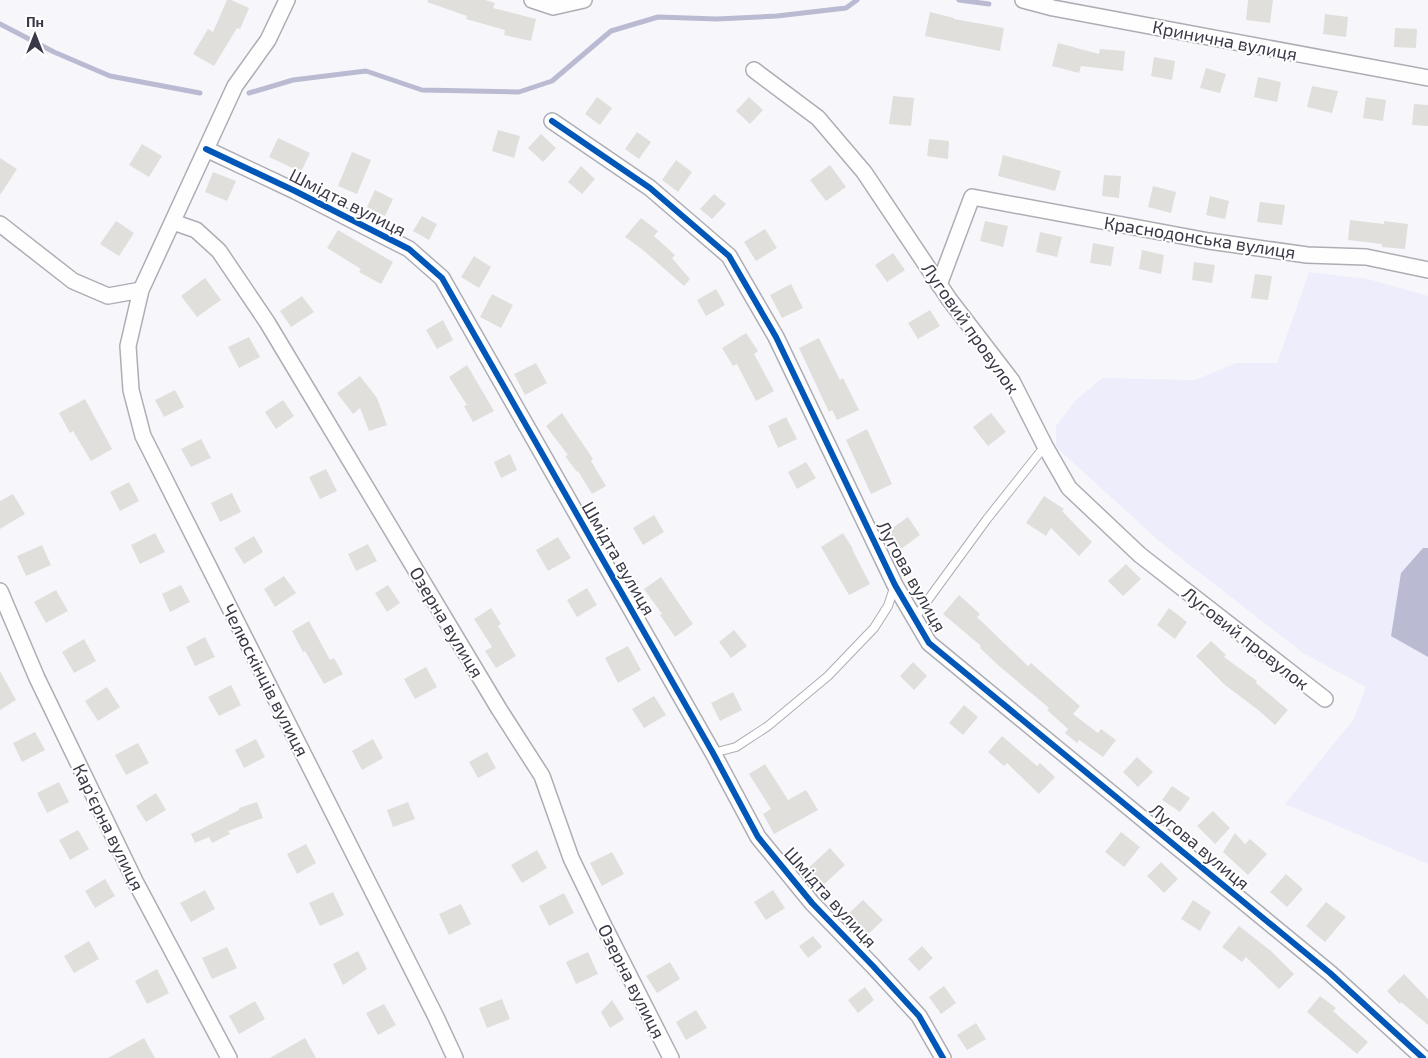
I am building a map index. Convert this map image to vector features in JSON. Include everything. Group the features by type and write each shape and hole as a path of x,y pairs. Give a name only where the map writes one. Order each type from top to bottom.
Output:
{"street":[{"name":"Челюскінців вулиця","path":"288,0 268,40 235,86 141,290 128,346 131,390 143,436 432,1008 454,1058"},
{"path":"532,0 552,7 584,0"},
{"name":"Кринична вулиця","path":"1023,0 1052,4 1428,78"},
{"name":"Луговий провулок","path":"754,70 818,118 864,172 939,285 1012,381 1069,488 1140,555 1325,699"},
{"name":"Лугова вулиця","path":"552,121 650,188 729,256 776,337 896,585 929,643 1330,973 1423,1058"},
{"name":"Шмідта вулиця","path":"206,149 295,191 409,249 442,278 758,837 812,903 919,1016 943,1058"},
{"name":"Краснодонська вулиця","path":"939,285 972,197 1209,241 1307,254 1366,257 1428,270"},
{"name":"Озерна вулиця","path":"173,222 196,230 219,251 267,322 499,709 542,776 571,858 672,1058"},
{"path":"0,224 73,281 108,296 141,290"},
{"name":"Кар'єрна вулиця","path":"0,591 37,678 135,881 229,1058"}],"lane":[{"path":"914,619 987,519 1045,446"},
{"path":"712,753 736,747 768,726 828,676 874,628 888,606 896,585"}],"shaded area":[{"path":"1309,272 1368,279 1428,296 1428,548 1423,548 1391,635 1428,657 1428,864 1285,804 1353,720 1366,687 1303,653 1159,541 1056,447 1056,426 1076,400 1102,378 1195,380 1236,363 1277,363"}],"water":[{"path":"1423,548 1428,548 1428,657 1391,636 1401,573"}],"building":[{"path":"227,0 249,8 240,29 237,28 214,66 193,54 208,29 213,32"},
{"path":"428,0 485,0 495,3 493,8 536,19 531,41 504,35 505,30 466,19 467,16 427,2"},
{"path":"1248,0 1273,0 1270,23 1246,20"},
{"path":"930,12 954,19 1004,28 1000,51 925,36"},
{"path":"1325,14 1348,17 1346,37 1323,34"},
{"path":"1395,28 1417,29 1416,48 1394,47"},
{"path":"1058,43 1099,54 1100,49 1125,51 1123,71 1081,66 1079,73 1052,66"},
{"path":"1154,57 1175,61 1172,80 1151,76"},
{"path":"1206,68 1226,74 1220,93 1200,88"},
{"path":"1258,77 1281,82 1277,102 1254,97"},
{"path":"1312,86 1338,91 1332,113 1307,107"},
{"path":"893,96 914,98 911,126 889,124"},
{"path":"597,97 612,108 600,125 585,114"},
{"path":"749,97 763,110 750,124 736,111"},
{"path":"1366,97 1386,100 1383,121 1363,118"},
{"path":"1414,104 1428,105 1428,126 1412,125"},
{"path":"498,130 520,136 514,158 492,151"},
{"path":"637,132 651,142 639,159 625,149"},
{"path":"541,134 556,148 543,162 528,148"},
{"path":"278,138 310,153 301,172 269,157"},
{"path":"929,139 949,141 948,159 927,156"},
{"path":"142,144 162,156 149,177 129,165"},
{"path":"352,152 371,160 357,194 338,186"},
{"path":"1003,155 1061,171 1055,191 998,176"},
{"path":"0,158 17,169 0,195"},
{"path":"676,160 692,172 678,192 662,180"},
{"path":"830,165 846,187 826,201 810,180"},
{"path":"581,166 595,179 582,194 568,182"},
{"path":"213,172 236,181 227,201 205,192"},
{"path":"1104,175 1121,176 1119,198 1102,196"},
{"path":"1153,186 1176,192 1171,213 1148,207"},
{"path":"375,190 393,199 385,216 367,207"},
{"path":"714,194 726,204 712,219 700,209"},
{"path":"1210,196 1229,201 1225,219 1206,215"},
{"path":"1260,202 1285,205 1282,225 1257,222"},
{"path":"422,216 437,224 429,240 413,231"},
{"path":"641,218 658,231 654,236 675,255 672,258 690,279 684,286 625,237"},
{"path":"1350,220 1384,224 1384,221 1408,224 1405,249 1382,247 1382,244 1348,240"},
{"path":"116,221 134,233 119,256 100,244"},
{"path":"985,221 1008,226 1003,247 980,241"},
{"path":"765,229 777,248 756,261 744,242"},
{"path":"338,230 393,262 381,284 359,272 361,269 327,248"},
{"path":"1040,232 1062,237 1057,257 1036,252"},
{"path":"1093,243 1114,247 1111,266 1090,263"},
{"path":"1142,250 1164,255 1161,274 1139,269"},
{"path":"893,253 905,270 887,282 875,265"},
{"path":"474,256 491,267 479,288 461,277"},
{"path":"1194,262 1215,265 1212,283 1192,280"},
{"path":"1255,274 1272,276 1268,300 1251,298"},
{"path":"205,278 221,300 197,317 181,296"},
{"path":"791,284 803,308 782,318 770,295"},
{"path":"716,289 725,305 706,316 697,300"},
{"path":"492,294 513,305 501,328 480,317"},
{"path":"302,296 314,312 291,327 280,311"},
{"path":"930,310 940,326 918,339 908,323"},
{"path":"443,320 453,340 437,349 426,330"},
{"path":"746,333 758,351 754,354 774,391 756,401 737,364 733,366 722,348"},
{"path":"249,337 260,357 239,368 228,347"},
{"path":"819,338 840,380 843,378 859,410 837,420 832,410 829,412 799,348"},
{"path":"536,363 547,383 525,395 514,374"},
{"path":"467,365 494,411 473,422 464,406 467,405 449,377"},
{"path":"360,376 377,398 387,425 369,431 360,408 353,414 337,393"},
{"path":"175,390 184,407 164,417 155,400"},
{"path":"85,399 112,449 91,461 73,431 70,433 59,413"},
{"path":"283,400 294,416 276,429 265,412"},
{"path":"562,413 593,459 591,461 606,486 592,494 578,471 565,456 568,455 546,426"},
{"path":"991,413 1006,432 988,446 973,427"},
{"path":"786,417 797,439 778,448 768,426"},
{"path":"867,429 892,484 871,494 846,440"},
{"path":"201,439 211,458 191,467 181,449"},
{"path":"510,454 517,470 501,478 494,462"},
{"path":"806,462 816,478 797,489 788,472"},
{"path":"326,469 337,491 320,499 309,477"},
{"path":"129,482 139,501 120,511 110,492"},
{"path":"232,493 241,512 220,522 211,503"},
{"path":"13,494 25,514 0,529 0,501"},
{"path":"1044,496 1064,509 1062,511 1092,542 1079,556 1051,528 1046,536 1026,523"},
{"path":"654,515 664,532 643,545 633,528"},
{"path":"908,517 920,535 901,549 888,531"},
{"path":"155,533 165,552 140,564 131,545"},
{"path":"843,533 870,584 849,595 821,547"},
{"path":"254,536 263,552 244,564 234,548"},
{"path":"558,537 571,558 548,571 536,550"},
{"path":"368,544 377,561 356,571 348,554"},
{"path":"42,545 51,565 26,576 17,556"},
{"path":"1126,564 1141,579 1123,596 1108,581"},
{"path":"284,576 296,593 275,607 264,589"},
{"path":"661,577 693,624 675,637 660,615 662,614 644,589"},
{"path":"181,585 190,602 170,612 162,594"},
{"path":"388,585 400,603 387,612 375,593"},
{"path":"587,588 597,605 577,617 567,600"},
{"path":"56,590 68,611 46,623 34,602"},
{"path":"959,595 980,614 977,617 1028,666 1031,663 1080,706 1073,714 1098,733 1101,729 1116,740 1103,757 1079,740 1077,743 1065,733 1068,729 1047,710 1049,708 998,665 980,648 981,646 943,614"},
{"path":"491,608 501,624 498,626 516,656 496,668 485,651 492,647 474,619"},
{"path":"1169,608 1187,622 1175,639 1157,625"},
{"path":"309,621 330,660 334,658 343,674 324,684 292,631"},
{"path":"734,630 747,646 731,658 719,642"},
{"path":"205,637 215,657 195,666 186,647"},
{"path":"84,639 96,661 74,673 62,652"},
{"path":"1211,641 1226,655 1224,657 1257,681 1256,683 1288,710 1275,725 1225,685 1196,656"},
{"path":"628,646 641,670 618,683 605,658"},
{"path":"913,662 927,676 914,690 900,676"},
{"path":"426,667 437,687 415,699 404,679"},
{"path":"0,671 16,700 0,710"},
{"path":"231,685 241,705 219,716 208,697"},
{"path":"107,687 120,707 98,721 85,701"},
{"path":"733,692 742,710 720,721 711,703"},
{"path":"654,696 666,715 644,728 632,709"},
{"path":"964,705 978,717 963,735 949,723"},
{"path":"35,732 45,750 22,762 13,743"},
{"path":"1002,736 1037,766 1040,763 1055,777 1039,794 1007,763 1004,766 988,752"},
{"path":"256,739 265,757 244,768 235,750"},
{"path":"373,739 383,758 362,770 352,751"},
{"path":"138,743 149,763 126,775 115,755"},
{"path":"487,752 496,768 478,778 469,762"},
{"path":"1137,757 1153,772 1138,787 1123,772"},
{"path":"765,764 788,800 806,790 818,810 774,834 763,814 771,809 749,774"},
{"path":"59,782 69,802 47,813 37,793"},
{"path":"1172,786 1190,798 1180,812 1162,800"},
{"path":"156,793 166,810 146,822 136,806"},
{"path":"257,802 263,818 228,831 230,834 212,843 209,837 195,843 191,834 239,810 239,808"},
{"path":"408,802 415,819 393,827 387,810"},
{"path":"1213,811 1230,828 1215,844 1197,826"},
{"path":"78,830 89,849 70,860 59,840"},
{"path":"1121,832 1140,847 1124,867 1105,852"},
{"path":"1235,833 1245,844 1250,839 1267,854 1248,875 1223,852"},
{"path":"306,844 316,863 297,874 287,854"},
{"path":"830,848 845,865 820,888 805,871"},
{"path":"537,850 547,868 522,883 511,865"},
{"path":"612,852 624,874 602,886 590,863"},
{"path":"1161,862 1178,879 1164,893 1147,876"},
{"path":"1286,874 1303,889 1287,907 1270,892"},
{"path":"105,879 115,896 95,908 85,891"},
{"path":"205,890 215,909 191,922 180,903"},
{"path":"773,890 785,908 766,920 754,902"},
{"path":"333,892 344,915 320,926 309,903"},
{"path":"564,893 574,913 549,926 539,906"},
{"path":"863,900 883,920 866,936 847,915"},
{"path":"1193,900 1211,912 1200,931 1181,919"},
{"path":"1326,902 1346,917 1325,942 1306,926"},
{"path":"461,904 471,924 449,935 439,914"},
{"path":"1239,926 1271,951 1294,974 1279,989 1246,957 1242,962 1222,947"},
{"path":"813,936 822,947 808,958 799,946"},
{"path":"89,941 99,959 74,973 64,956"},
{"path":"922,946 933,958 919,971 908,959"},
{"path":"227,947 237,968 212,979 202,958"},
{"path":"358,951 367,969 343,985 333,964"},
{"path":"588,952 598,974 576,984 566,962"},
{"path":"670,962 680,979 657,993 646,976"},
{"path":"157,969 169,993 147,1004 135,981"},
{"path":"1404,974 1428,999 1428,1025 1401,1002 1400,1004 1387,991"},
{"path":"944,986 956,1003 941,1014 929,997"},
{"path":"865,987 874,1000 858,1013 848,1000"},
{"path":"1320,996 1336,1008 1333,1011 1368,1042 1357,1054 1307,1012"},
{"path":"502,999 510,1019 487,1028 479,1008"},
{"path":"612,1000 624,1019 610,1028 601,1012"},
{"path":"255,1001 265,1019 239,1034 229,1016"},
{"path":"384,1004 396,1025 378,1035 366,1013"},
{"path":"696,1010 707,1028 686,1040 676,1022"},
{"path":"976,1023 986,1039 967,1050 957,1035"},
{"path":"144,1038 155,1058 108,1058"},
{"path":"305,1038 316,1058 270,1058"}],"waterway":[{"path":"249,93 293,80 366,71 422,90 519,92 552,81 611,31 658,17 717,19 777,16 846,8 857,0"},
{"path":"959,0 989,4"},
{"path":"0,24 54,52 110,76 200,93"}],"cycle path":[{"path":"552,121 650,188 729,256 776,337 895,585 929,643 1330,973 1423,1058"},
{"path":"206,149 295,191 409,249 442,278 713,753 758,837 812,903 919,1016 943,1058"}]}
